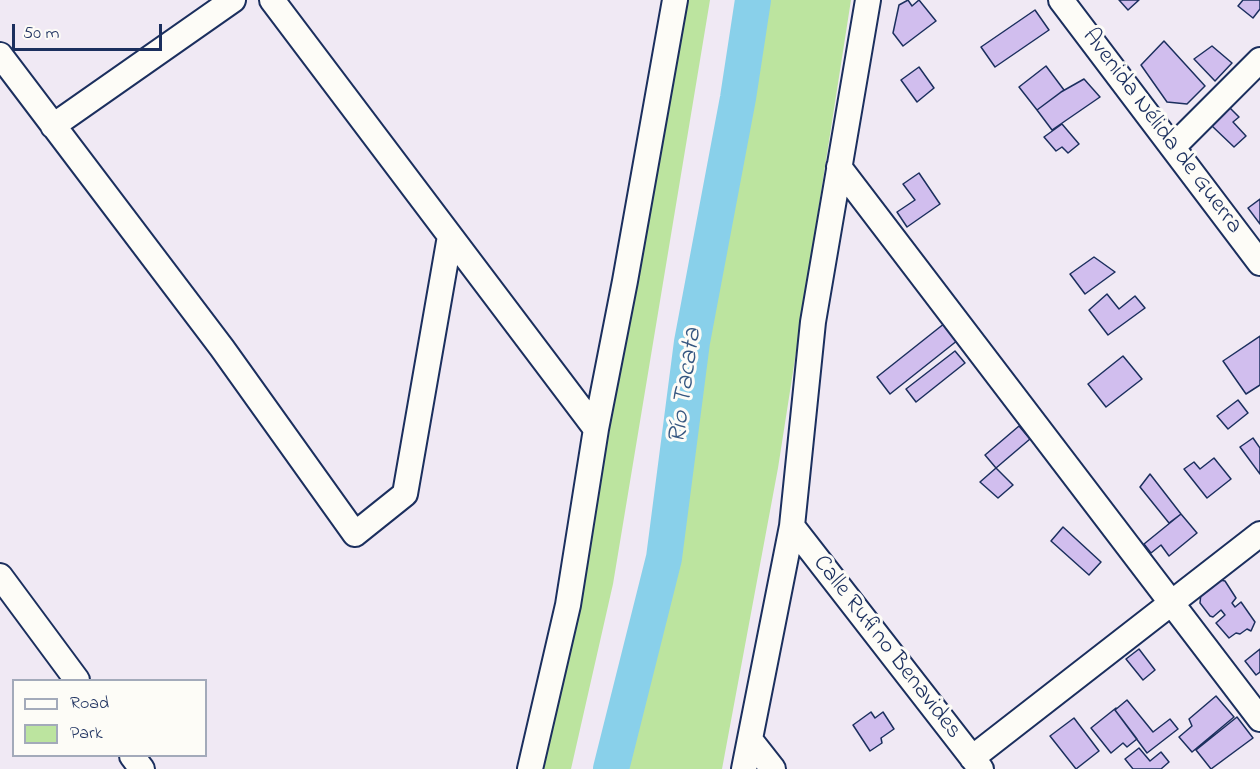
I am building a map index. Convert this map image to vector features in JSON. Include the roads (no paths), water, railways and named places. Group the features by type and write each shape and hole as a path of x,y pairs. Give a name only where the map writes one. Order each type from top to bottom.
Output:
{"street":[{"path":"53,126 233,0"},
{"path":"272,0 596,429"},
{"path":"530,769 568,605 596,429 675,0"},
{"path":"744,769 792,526 813,322 868,0"},
{"name":"Avenida Nélida de Guerra","path":"1061,0 1260,264"},
{"path":"0,55 222,348 355,534 405,494 450,236"},
{"path":"1173,147 1260,60"},
{"path":"839,167 1260,719"},
{"name":"Calle Rufino Benavides","path":"792,526 976,763"},
{"path":"976,763 1260,534"},
{"path":"0,576 76,679"},
{"path":"751,741 773,769"},
{"path":"133,757 142,769"}],"waterway":[{"name":"Río Tacata","path":"611,769 664,558 692,342 738,98 753,0"}]}
